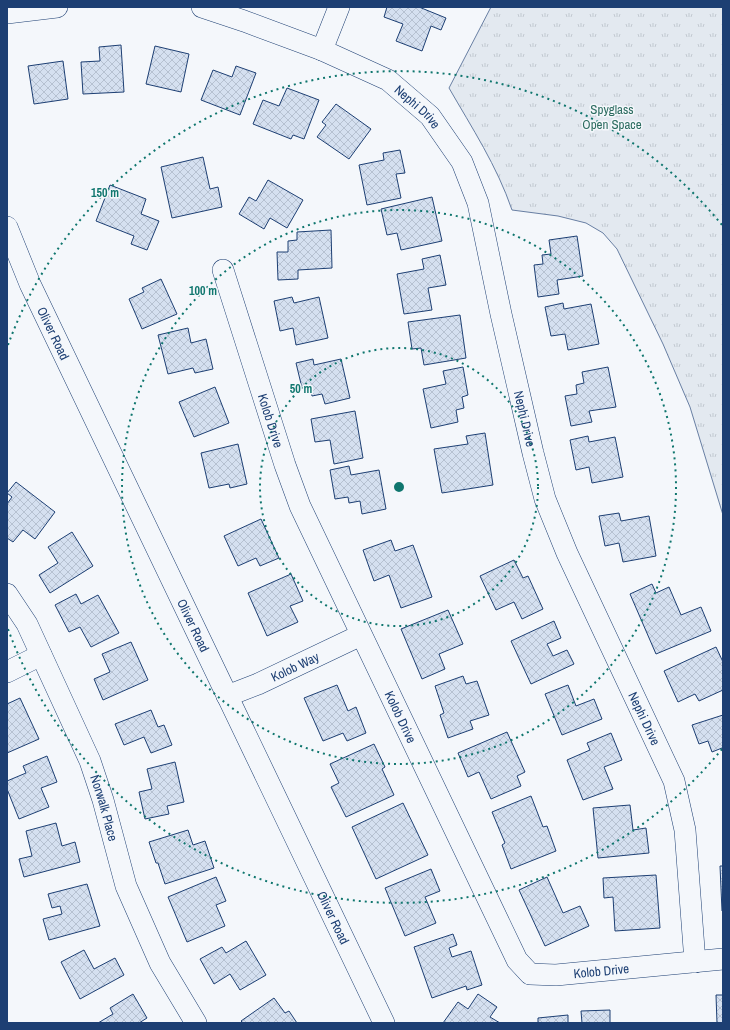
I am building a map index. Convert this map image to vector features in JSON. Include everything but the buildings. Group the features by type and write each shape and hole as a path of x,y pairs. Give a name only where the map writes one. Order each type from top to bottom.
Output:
{"street":[{"path":"7,13 57,7"},
{"name":"Nephi Drive","path":"202,7 322,50 388,80 430,116 462,162 478,203 501,314 545,499 566,553 674,780 685,830 695,962"},
{"path":"322,50 339,7"},
{"name":"Oliver Road","path":"7,227 30,284 384,1023"},
{"name":"Kolob Drive","path":"223,270 285,465 300,506 517,960 530,974 556,975 723,959"},
{"name":"Norwalk Place","path":"7,594 27,624 90,761 104,800 126,886 160,964 196,1023"},
{"name":"Kolob Way","path":"227,696 258,684 361,635"},
{"path":"7,672 41,655"}],"green space":[{"name":"Spyglass Open Space","path":"491,7 723,7 723,515 690,407 663,344 617,249 603,233 586,223 558,216 512,210 492,163 449,88"}]}
